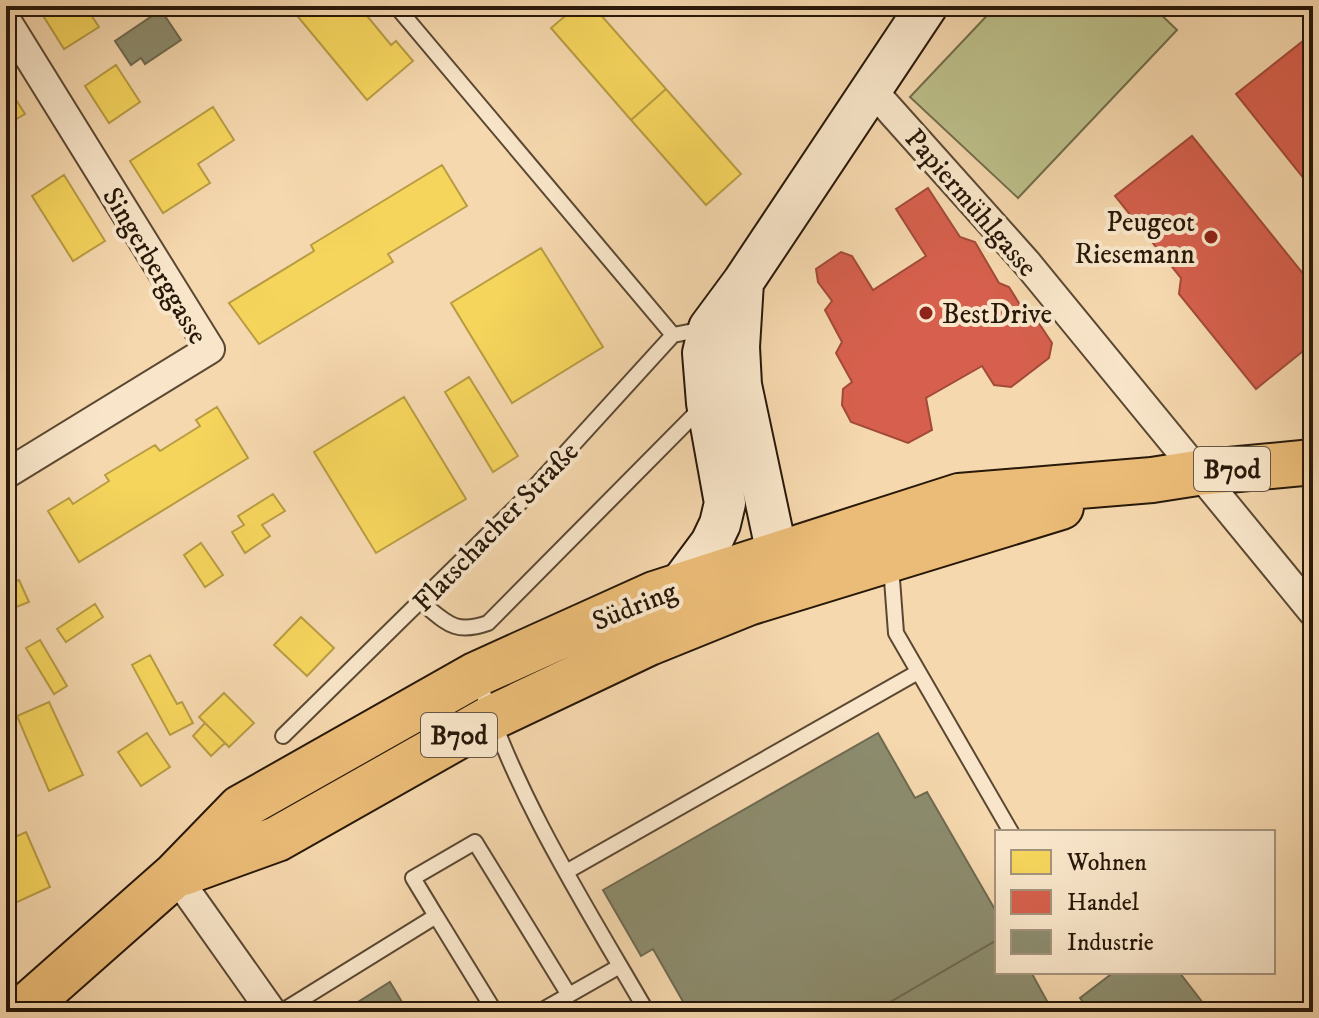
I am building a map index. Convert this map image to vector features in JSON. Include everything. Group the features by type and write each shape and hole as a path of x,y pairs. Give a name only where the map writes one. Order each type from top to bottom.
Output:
{"main road":[{"name":"Südring","path":"20,1012 175,875 240,808 477,674 654,594 959,496 1152,480 1313,462"},
{"name":"Südring","path":"175,875 277,839 491,718 649,643 748,603 1152,480"}],"street":[{"path":"679,586 711,543 725,503 707,403 703,353 707,328 743,282 927,6"},
{"name":"Singerberggasse","path":"6,20 210,349 6,474"},
{"name":"Papiermühlgasse","path":"873,91 1026,262 1313,612"},
{"path":"707,328 739,347 741,385 777,554 748,603"},
{"path":"175,875 272,1012"}],"lane":[{"path":"396,6 707,328"},
{"name":"Flatschacher Straße","path":"283,736 540,481 707,328"},
{"path":"421,602 450,625 469,630 488,623 707,403"},
{"path":"890,558 896,633 1010,830"},
{"path":"566,872 918,672"},
{"path":"477,674 491,718 566,872 647,1012"},
{"path":"495,1012 413,878 475,842 569,995"},
{"path":"281,1012 436,916"},
{"path":"539,1012 620,966"}],"green space":[{"path":"996,6 1152,6 1177,30 1018,198 910,97"}],"building: Wohnen":[{"path":"37,6 85,6 99,27 64,49"},
{"path":"289,6 365,6 363,11 391,45 396,41 413,61 367,100"},
{"path":"577,6 593,6 666,89 631,120 551,28"},
{"path":"116,65 140,102 109,123 85,86"},
{"path":"6,84 25,114 6,125"},
{"path":"666,89 741,174 706,205 631,120"},
{"path":"213,107 234,140 198,164 210,183 163,213 130,161"},
{"path":"442,165 467,206 388,254 393,262 259,344 229,303 314,251 311,245"},
{"path":"64,175 105,241 73,261 32,196"},
{"path":"541,248 603,347 512,403 451,303"},
{"path":"469,377 518,456 493,472 445,392"},
{"path":"404,397 466,499 376,553 314,452"},
{"path":"217,407 248,458 79,562 48,511 69,498 73,504 109,481 105,475 155,445 160,451 200,426 196,420"},
{"path":"273,494 285,511 262,525 270,536 245,553 232,532 244,525 238,516"},
{"path":"201,543 223,575 205,587 184,555"},
{"path":"19,580 29,602 6,611 6,585"},
{"path":"95,604 103,617 66,642 57,629"},
{"path":"301,617 334,648 307,676 274,645"},
{"path":"6,619 14,639 6,643"},
{"path":"40,640 67,686 54,694 26,648"},
{"path":"150,655 177,704 182,702 193,723 170,735 132,665"},
{"path":"224,693 254,723 229,747 199,717"},
{"path":"49,702 83,775 49,791 17,716"},
{"path":"205,723 225,743 211,756 193,736"},
{"path":"147,733 170,767 141,786 118,752"},
{"path":"26,832 50,887 15,903 6,882 6,841"}],"building: Handel":[{"path":"1313,33 1313,190 1236,94"},
{"name":"Peugeot Riesemann","path":"1192,136 1313,286 1313,343 1256,389 1179,294 1181,278 1115,196"},
{"name":"BestDrive","path":"928,188 960,237 975,242 999,283 1009,287 1027,316 1038,322 1052,343 1049,358 1011,387 994,385 982,366 926,398 932,430 908,443 851,422 842,405 843,389 852,382 836,353 842,342 825,310 832,301 818,282 816,269 841,252 852,256 873,290 926,256 896,209"}],"building: Industrie":[{"path":"161,10 181,40 145,64 141,58 131,65 115,41"},
{"path":"878,733 915,798 927,792 995,910 995,941 873,1012 689,1012 653,949 641,956 603,890"},
{"path":"995,941 995,974 1032,974 1053,1012 873,1012"},
{"path":"1111,974 1181,974 1210,1012 1090,1012 1080,998"},
{"path":"390,982 408,1012 342,1012"}],"place":[{"name":"Peugeot Riesemann","path":"1211,237"},
{"name":"BestDrive","path":"926,313"}]}
